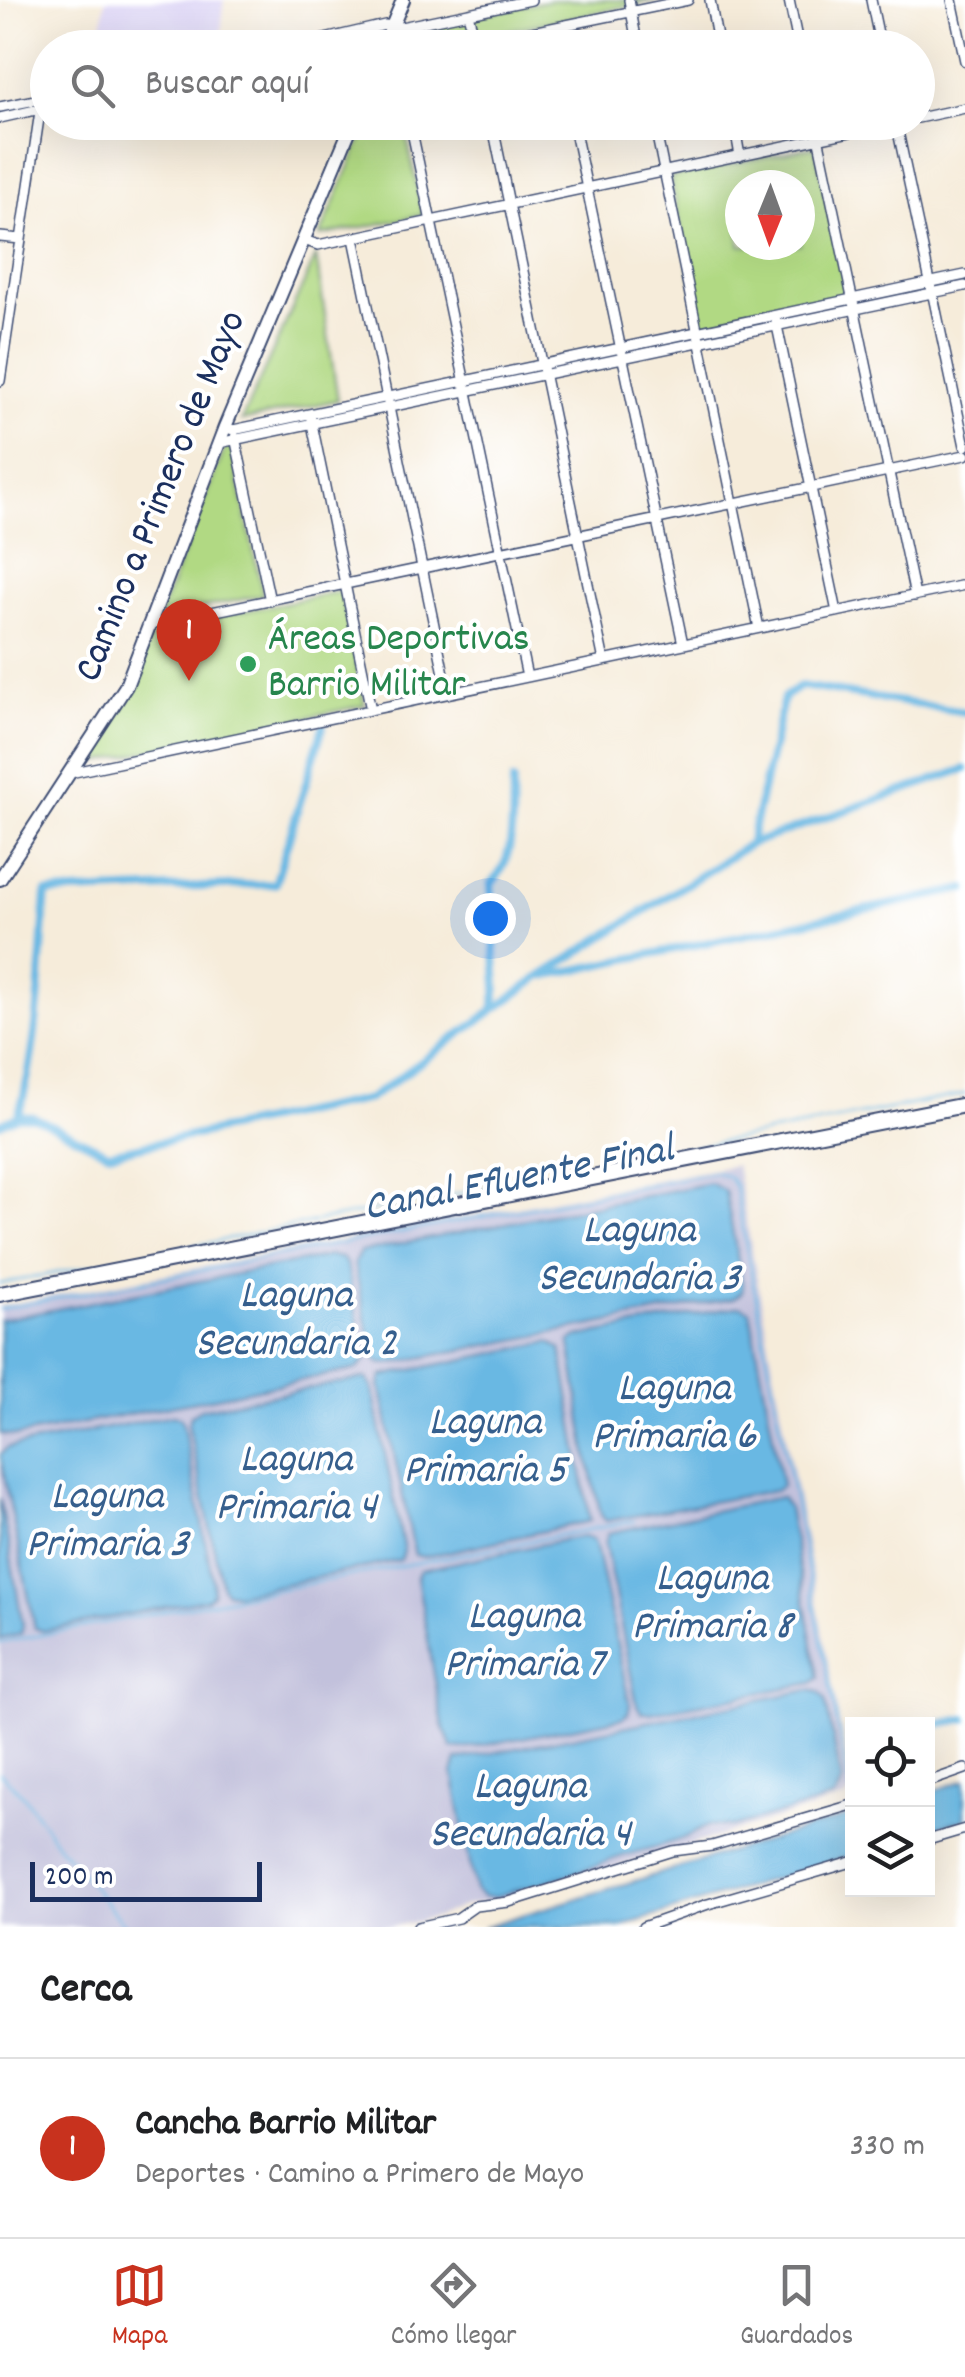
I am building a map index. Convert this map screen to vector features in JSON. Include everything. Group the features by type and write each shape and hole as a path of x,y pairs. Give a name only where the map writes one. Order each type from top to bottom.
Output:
{"main road":[{"path":"390,30 403,0"},
{"name":"Camino a Primero de Mayo","path":"0,878 126,686 219,443 231,432 345,140"},
{"path":"0,1294 965,1105"}],"street":[{"path":"373,30 531,0"},
{"path":"628,0 634,30"},
{"path":"545,30 688,0"},
{"path":"710,0 716,30"},
{"path":"790,0 796,30"},
{"path":"870,0 876,30"},
{"path":"952,0 965,61"},
{"path":"468,13 472,30"},
{"path":"0,107 30,104"},
{"path":"0,118 30,107"},
{"path":"935,114 965,108"},
{"path":"0,381 5,309 37,140"},
{"path":"414,140 526,677"},
{"path":"496,140 604,661"},
{"path":"578,140 682,644"},
{"path":"658,140 760,628"},
{"path":"737,140 740,156"},
{"path":"304,240 318,245 354,238 814,140"},
{"path":"819,140 915,596"},
{"path":"901,140 965,446"},
{"path":"0,236 21,239"},
{"path":"354,238 448,694"},
{"path":"931,288 965,275"},
{"path":"270,601 231,432 931,288 965,286"},
{"path":"776,320 838,612"},
{"path":"311,418 371,710"},
{"path":"149,625 965,454"},
{"path":"70,773 965,585"},
{"path":"935,1780 965,1770"},
{"path":"418,1927 458,1918 474,1906 510,1902 673,1851 712,1846 845,1807"},
{"path":"935,1838 965,1829"},
{"path":"643,1927 845,1864"}],"shaded area":[{"path":"105,0 224,0 221,30 102,30"},
{"path":"736,1165 845,1753 845,1798 510,1898 466,1905 438,1917 390,1927 0,1927 0,1306"}],"green space":[{"path":"551,0 657,0 511,30 404,30"},
{"path":"361,140 408,140 423,215 320,236"},
{"path":"815,146 847,295 702,326 670,177"},
{"path":"316,256 338,400 241,421"},
{"name":"Áreas Deportivas Barrio Militar","path":"231,447 263,595 158,617 225,448"},
{"name":"Áreas Deportivas Barrio Militar","path":"341,591 365,705 84,765 129,698 152,630"}],"water":[{"name":"Laguna Secundaria 3","path":"710,1183 725,1191 743,1287 734,1298 388,1364 379,1363 373,1355 354,1263 360,1252"},
{"name":"Laguna Secundaria 2","path":"329,1256 342,1258 347,1265 366,1360 358,1369 17,1436 0,1434 0,1320"},
{"name":"Laguna Primaria 6","path":"740,1306 750,1311 782,1486 606,1521 601,1515 587,1454 570,1342 578,1337"},
{"name":"Laguna Primaria 5","path":"550,1342 561,1349 590,1521 424,1557 415,1555 380,1386 382,1376"},
{"name":"Laguna Primaria 4","path":"366,1378 372,1386 404,1552 401,1560 237,1594 226,1592 188,1423 191,1415 201,1409"},
{"name":"Laguna Primaria 3","path":"173,1415 181,1418 183,1425 213,1582 212,1594 206,1599 43,1631 35,1628 0,1455 7,1448"},
{"name":"Laguna Primaria 8","path":"781,1497 788,1508 819,1678 812,1683 641,1712 605,1544 608,1533"},
{"path":"0,1498 23,1626 21,1634 0,1639"},
{"name":"Laguna Primaria 7","path":"583,1536 595,1543 630,1705 628,1713 622,1718 464,1749 452,1748 443,1726 417,1577 420,1570"},
{"name":"Laguna Secundaria 4","path":"809,1690 819,1692 825,1699 842,1782 834,1799 732,1827 708,1825 668,1843 494,1897 483,1897 475,1890 453,1773 457,1760"},
{"path":"965,1780 965,1819 935,1828 935,1791"},
{"path":"845,1817 845,1857 619,1927 483,1927"}],"waterway":[{"path":"750,844 784,697 801,686 965,712"},
{"path":"18,1116 35,1033 46,893 275,884 323,727"},
{"path":"0,1124 18,1116 34,1117 109,1153 369,1099 540,977 750,844 965,769"},
{"path":"493,1010 497,988 491,884 509,850 513,781"},
{"path":"545,976 965,889"},
{"path":"0,1284 965,1094"},
{"name":"Canal Efluente Final","path":"0,1309 715,1172 729,1177 735,1186 845,1764"},
{"path":"0,1643 634,1521"},
{"path":"935,1725 965,1719"},
{"path":"0,1773 24,1796 58,1845 126,1927"}],"place":[{"name":"Áreas Deportivas Barrio Militar","path":"248,664"},
{"name":"Cancha Barrio Militar","path":"189,681"}]}
